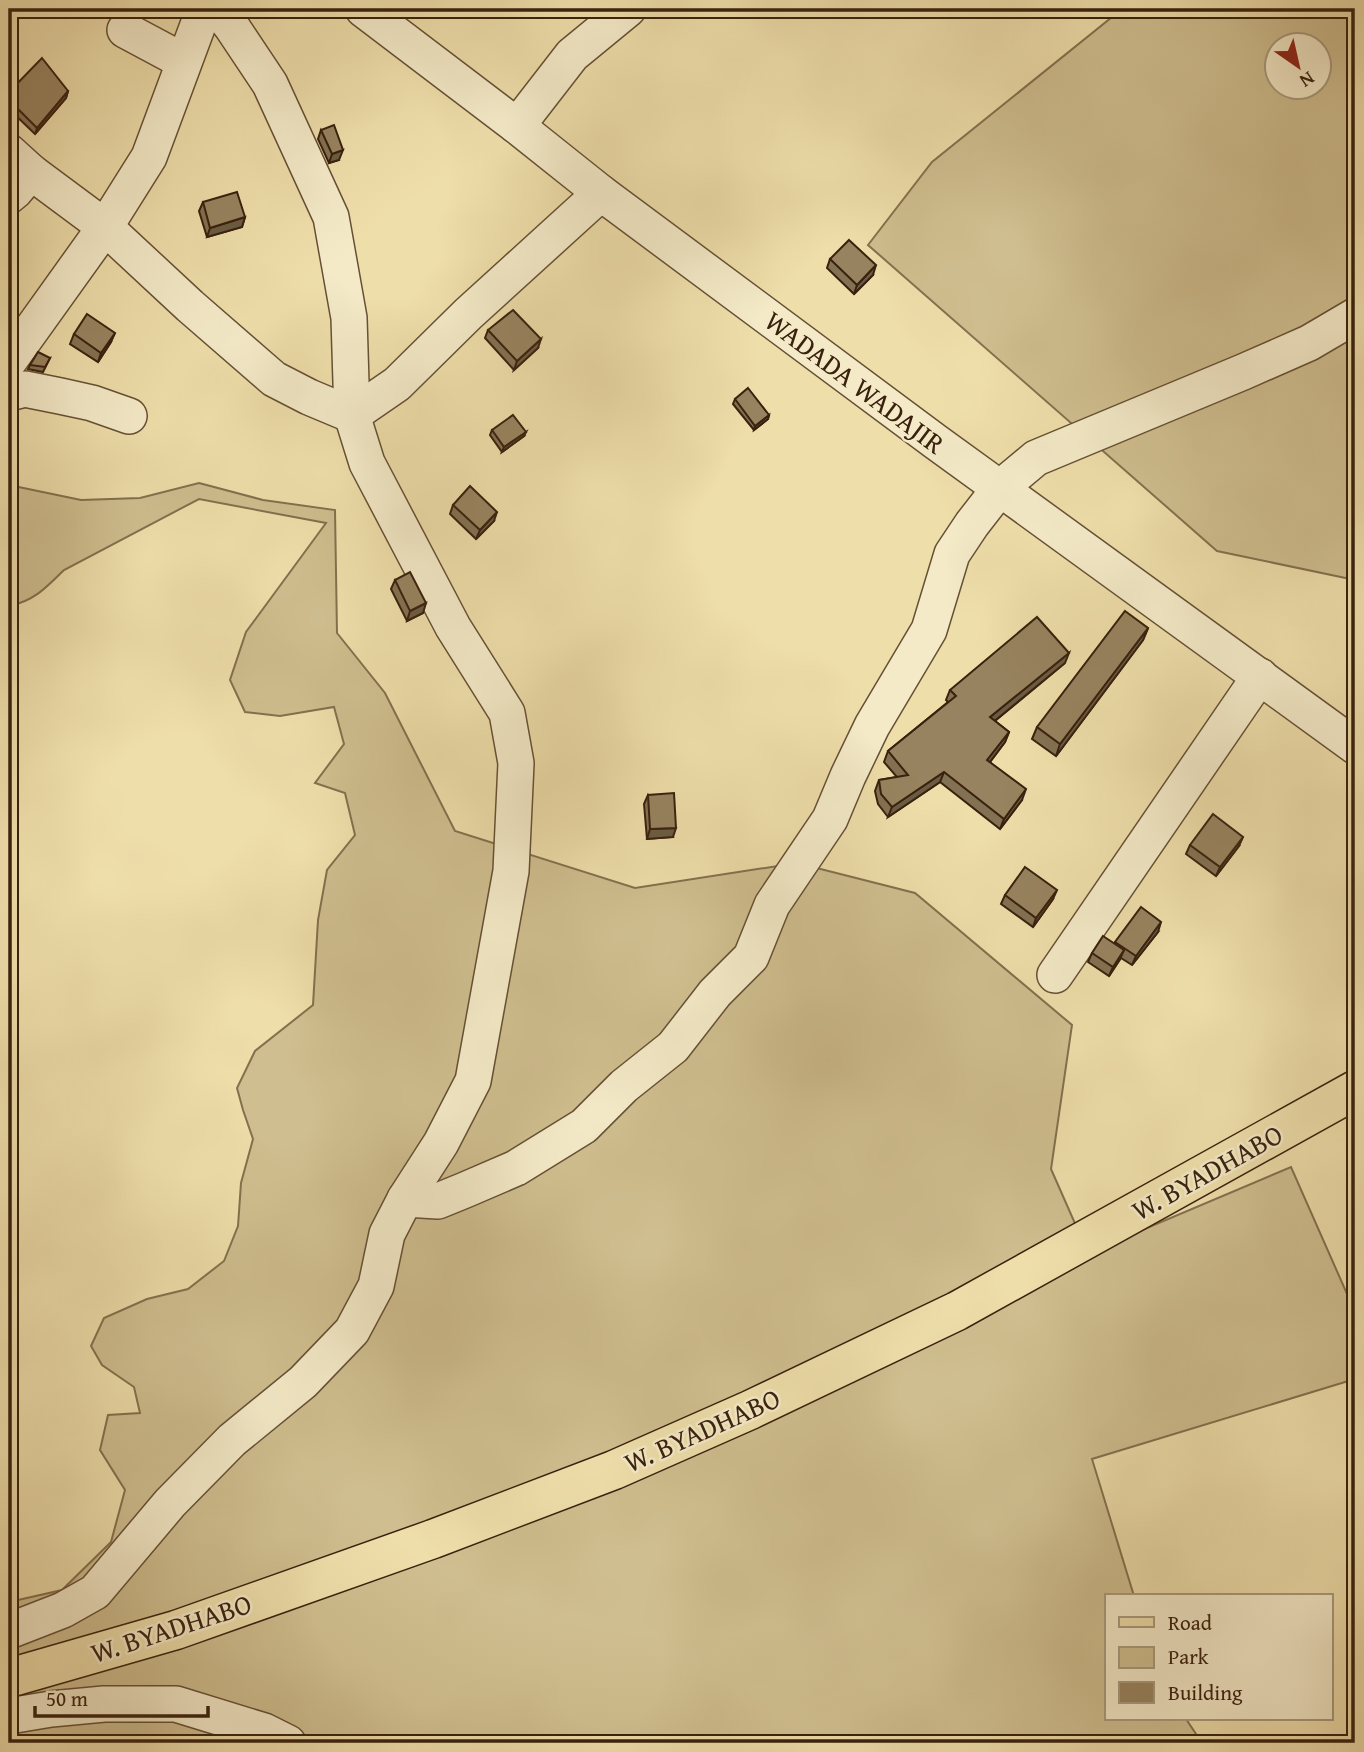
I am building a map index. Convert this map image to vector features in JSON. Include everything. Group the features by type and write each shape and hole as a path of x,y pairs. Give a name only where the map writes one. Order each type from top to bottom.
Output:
{"main road":[{"name":"W. BYADHABO","path":"9,1678 176,1630 433,1539 614,1470 762,1404 957,1311 1355,1090"}],"street":[{"path":"9,361 105,227 149,156 204,9"},
{"path":"9,1631 63,1610 94,1592 170,1503 232,1440 303,1382 352,1331 376,1286 387,1234 474,1081 511,871 516,763 507,713 453,627 367,463 352,415 349,318 331,217 270,84 218,9"},
{"path":"517,126 572,55 628,9"},
{"name":"WADADA WADAJIR","path":"385,14 601,194 1355,746"},
{"path":"125,30 183,61"},
{"path":"16,173 105,227 274,379 352,415"},
{"path":"352,415 397,384 468,314 601,194"},
{"path":"405,1199 438,1201 465,1190 516,1168 584,1126 624,1086 673,1047 715,993 751,957 772,905 830,819 872,726 929,630 952,554 1000,488 1037,458 1308,343 1355,316"},
{"path":"9,393 25,389 92,402 129,416"},
{"path":"1055,975 1260,676"},
{"path":"9,1716 104,1704 176,1704 264,1731 288,1743"}],"green space":[{"path":"1122,9 1355,9 1355,580 1217,551 868,245 932,162"},
{"path":"199,483 263,500 335,510 337,633 385,693 455,831 635,888 797,863 915,893 1072,1025 1051,1169 1088,1253 1291,1167 1355,1312 1355,1379 1092,1459 1133,1594 1105,1594 1105,1720 1187,1720 1202,1743 9,1743 9,1602 62,1590 111,1542 125,1490 100,1450 108,1415 140,1413 134,1387 102,1365 91,1346 104,1318 147,1299 188,1289 224,1261 238,1226 241,1183 253,1139 237,1088 255,1051 313,1005 318,920 327,870 355,835 345,793 315,783 344,744 334,707 280,716 245,712 230,680 246,632 326,523 199,499 64,570 33,597 9,606 9,485 81,500 140,498"}],"building":[{"path":"42,58 68,91 37,128 9,100 9,92"},
{"path":"334,125 343,150 332,154 321,130"},
{"path":"237,192 245,217 210,228 203,202"},
{"path":"849,240 876,265 857,285 830,259"},
{"path":"513,310 541,339 517,361 488,330"},
{"path":"87,314 115,333 101,353 74,334"},
{"path":"38,352 50,358 45,367 30,365"},
{"path":"748,388 769,415 755,426 735,399"},
{"path":"513,415 526,432 504,447 492,430"},
{"path":"470,486 497,512 480,530 453,505"},
{"path":"410,572 426,603 410,611 395,580"},
{"path":"1125,611 1148,628 1060,744 1037,727"},
{"path":"1037,617 1069,653 990,717 1009,732 987,760 1026,789 1004,819 944,772 892,807 881,794 879,780 908,775 888,751 956,696 950,690"},
{"path":"674,793 676,828 650,829 648,795"},
{"path":"1213,814 1243,837 1220,867 1190,845"},
{"path":"1025,867 1057,890 1036,918 1005,895"},
{"path":"1141,907 1161,922 1136,956 1115,942"},
{"path":"1103,936 1124,950 1113,967 1092,953"}]}
